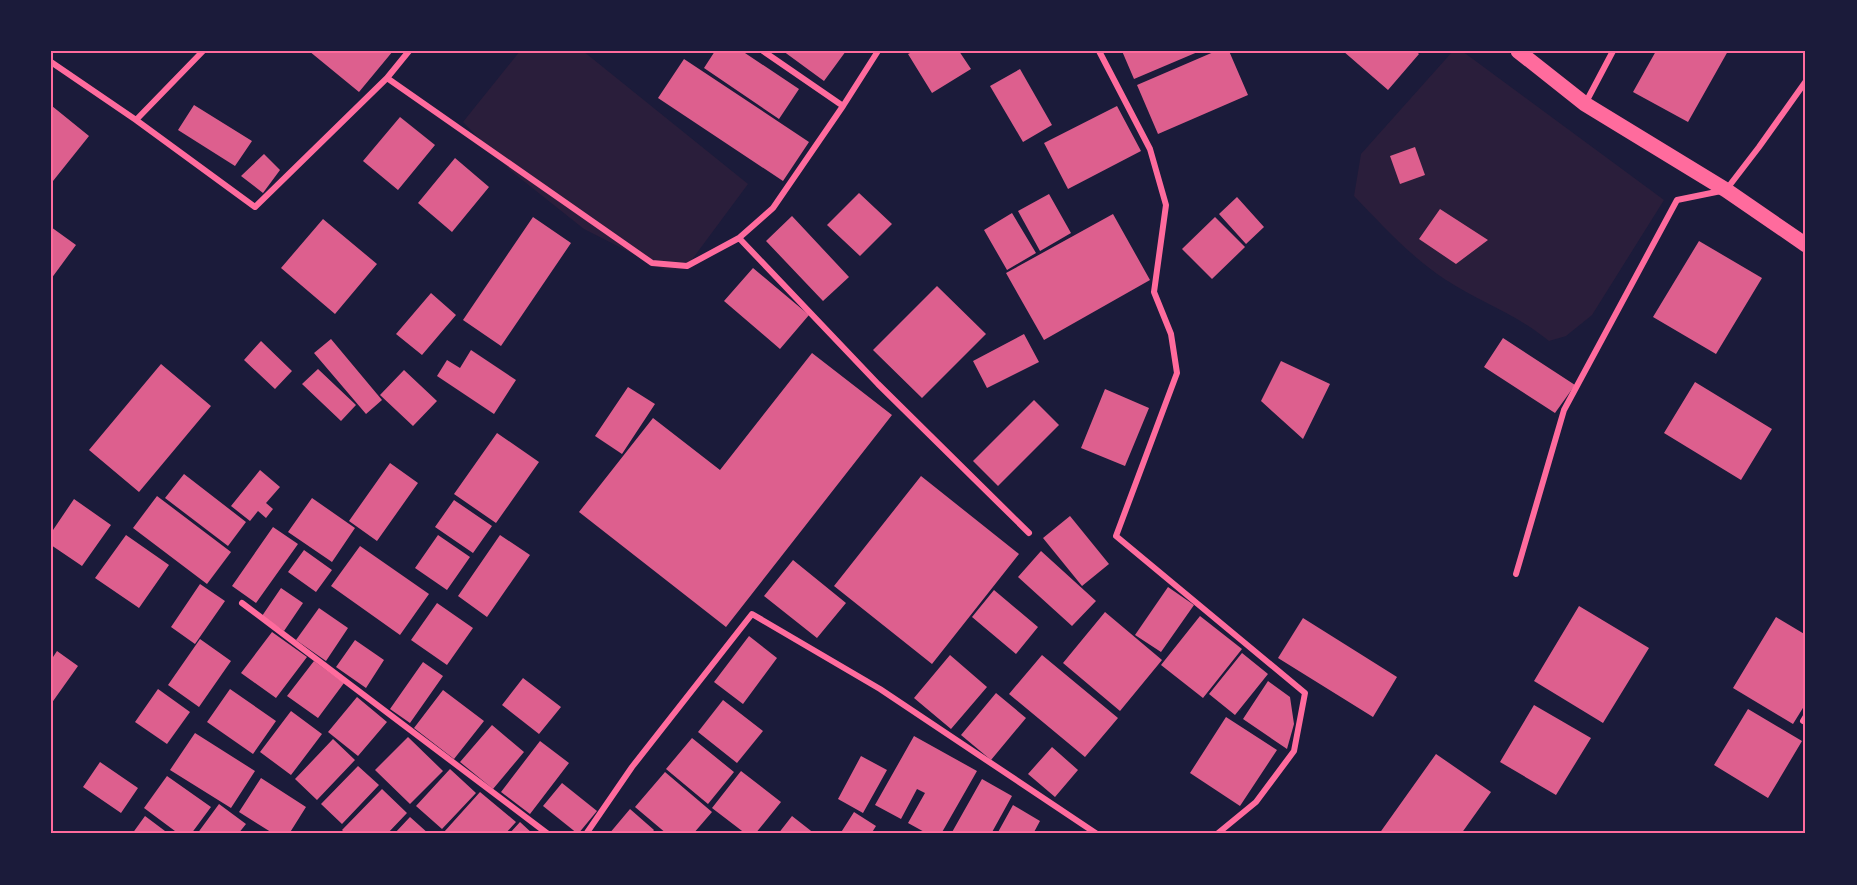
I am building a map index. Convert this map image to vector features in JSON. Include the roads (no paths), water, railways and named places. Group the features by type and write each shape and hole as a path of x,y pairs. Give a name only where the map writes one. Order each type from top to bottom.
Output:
{"main road":[{"path":"1518,51 1585,104 1726,190 1806,245"}],"street":[{"path":"136,120 203,51"},
{"path":"51,62 136,120 255,207 387,78 409,51"},
{"path":"763,51 843,106"},
{"path":"387,78 652,262 687,266 739,237 773,208 878,51"},
{"path":"1099,51 1150,149 1166,205 1154,292 1171,334 1178,373 1116,536 1305,693 1294,752 1256,802 1217,834"},
{"path":"1585,104 1613,51"},
{"path":"1516,574 1564,410 1677,200 1726,190 1806,81"},
{"path":"739,237 878,384 1029,533"},
{"path":"242,603 548,834"},
{"path":"586,834 632,767 752,614 880,689 1097,834"}]}
